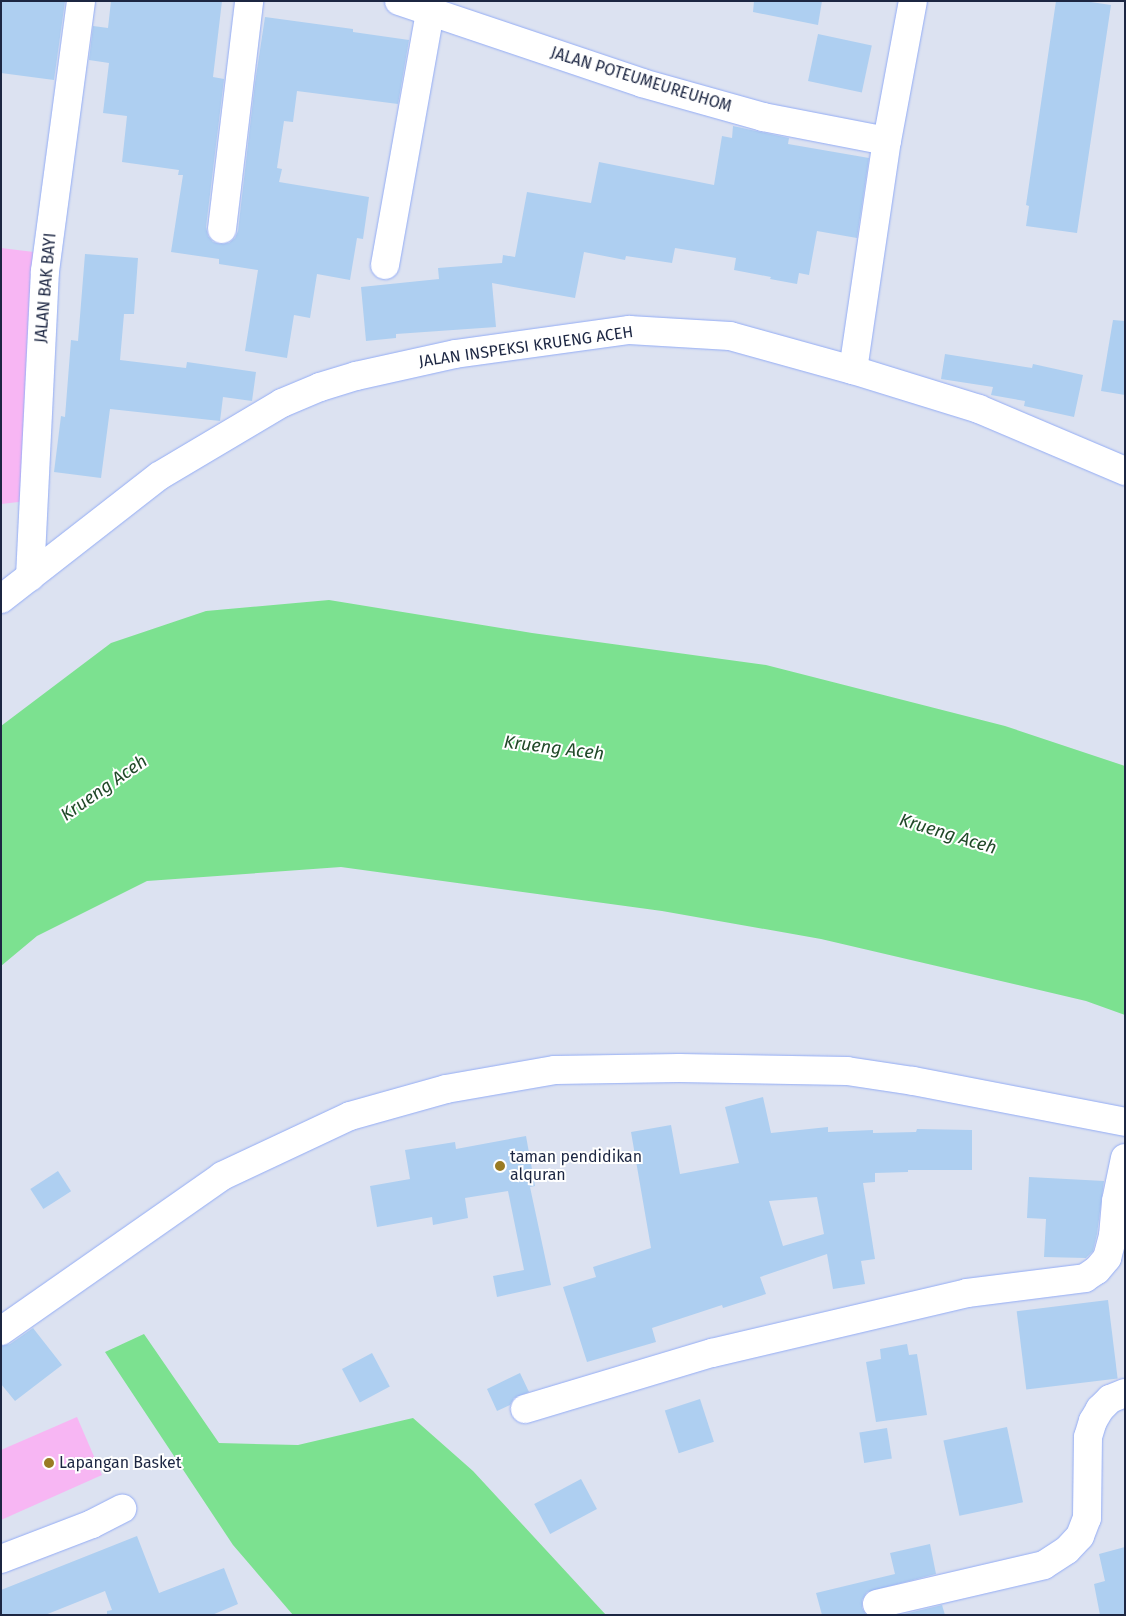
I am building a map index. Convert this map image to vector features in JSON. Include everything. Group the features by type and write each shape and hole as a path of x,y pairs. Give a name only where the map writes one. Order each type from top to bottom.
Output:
{"street":[{"name":"JALAN BAK BAYI","path":"30,577 45,271 81,1"},
{"path":"222,229 249,1"},
{"name":"JALAN POTEUMEUREUHOM","path":"399,1 431,6 642,83 763,117 887,141"},
{"path":"853,370 887,141 913,1"},
{"path":"385,265 431,6"},
{"name":"JALAN INSPEKSI KRUENG ACEH","path":"1,598 159,476 282,403 320,387 356,376 454,354 629,330 730,336 853,370 979,409 1125,471"},
{"path":"1,1331 222,1176 350,1116 446,1089 555,1070 679,1068 847,1070 1125,1122"},
{"path":"525,1409 712,1353 967,1293 1085,1278 1097,1270 1106,1258 1113,1236 1116,1201 1125,1158"},
{"path":"877,1604 1044,1566 1067,1550 1080,1536 1087,1518 1088,1437 1093,1421 1100,1409 1110,1399 1125,1393"},
{"path":"1,1559 92,1524 122,1509"}],"shaded area":[{"path":"1,248 42,253 27,501 1,504"},
{"name":"Lapangan Basket","path":"77,1417 102,1475 1,1520 1,1450"}],"water":[{"name":"Krueng Aceh","path":"329,600 532,633 766,665 1005,726 1125,766 1125,1015 1086,1001 821,939 662,911 341,867 147,881 37,936 1,966 1,726 111,643 206,611"},
{"path":"144,1334 219,1443 298,1445 413,1418 473,1471 606,1615 293,1615 233,1545 105,1352"}],"building":[{"path":"1,1 65,1 54,80 1,73"},
{"path":"111,1 222,1 213,77 224,79 206,227 208,236 213,242 220,244 229,243 235,238 238,231 255,83 265,17 353,29 353,32 409,40 398,104 297,91 293,122 284,121 277,168 282,169 279,182 369,197 363,239 357,238 350,280 317,274 310,318 294,315 287,358 245,351 258,270 219,264 219,259 171,252 183,175 178,175 179,170 122,162 127,116 103,113 109,63 89,60 93,26 108,28"},
{"path":"754,1 822,1 818,25 753,12"},
{"path":"1056,1 1084,1 1111,5 1077,233 1026,226 1029,206 1026,205"},
{"path":"818,34 872,45 862,92 808,81"},
{"path":"733,126 789,138 788,144 869,158 857,238 817,231 809,275 799,273 797,284 734,270 736,258 675,248 672,263 626,256 625,260 584,252 575,298 492,283 496,327 396,334 396,338 366,341 361,287 439,279 438,268 502,263 503,255 515,257 527,192 591,203 599,162 714,185 722,136 732,138"},
{"path":"85,254 138,258 134,314 124,314 120,360 186,368 187,362 256,372 252,401 223,397 220,421 110,409 101,478 54,472 61,416 65,417 71,340 78,341"},
{"path":"1113,320 1125,321 1125,395 1101,391"},
{"path":"945,354 1032,368 1033,364 1083,375 1074,417 1024,406 1025,401 991,395 993,387 941,379"},
{"path":"763,1097 771,1133 828,1127 828,1132 873,1130 873,1133 916,1132 917,1129 972,1130 972,1170 908,1170 908,1172 875,1173 875,1182 863,1183 875,1259 861,1261 865,1284 833,1289 827,1254 760,1277 766,1294 723,1308 722,1305 652,1328 656,1342 587,1362 563,1287 596,1277 593,1267 651,1248 631,1132 671,1125 680,1174 739,1163 725,1107","holes":["817,1197 824,1234 783,1246 769,1201"]},
{"path":"526,1136 535,1186 530,1187 551,1285 497,1297 493,1276 524,1270 508,1191 465,1198 468,1218 433,1225 432,1217 377,1227 370,1186 410,1179 405,1150 455,1142 456,1149"},
{"path":"58,1171 71,1191 43,1209 30,1189"},
{"path":"1029,1177 1104,1181 1097,1234 1093,1251 1086,1258 1044,1257 1046,1219 1027,1218"},
{"path":"1108,1300 1118,1378 1026,1390 1017,1311"},
{"path":"33,1328 62,1365 15,1401 1,1384 1,1346 10,1344"},
{"path":"907,1344 909,1355 917,1354 927,1415 876,1422 866,1362 881,1359 880,1349"},
{"path":"372,1353 390,1387 360,1403 342,1369"},
{"path":"520,1373 529,1392 514,1398 510,1405 497,1411 487,1389"},
{"path":"700,1399 714,1442 679,1453 665,1410"},
{"path":"1007,1427 1023,1502 959,1516 943,1441"},
{"path":"887,1428 892,1459 864,1463 859,1432"},
{"path":"581,1479 597,1509 550,1534 534,1504"},
{"path":"137,1536 159,1593 224,1568 238,1604 212,1615 107,1615 107,1611 112,1610 105,1591 45,1615 1,1615 1,1590"},
{"path":"930,1544 936,1574 867,1592 862,1600 862,1608 866,1615 822,1615 816,1593 895,1574 890,1553"},
{"path":"1125,1547 1125,1615 1100,1615 1094,1584 1105,1581 1099,1554"},
{"path":"942,1605 945,1615 900,1615"}],"place":[{"name":"taman pendidikan alquran","path":"500,1166"},
{"name":"Lapangan Basket","path":"49,1463"}]}
